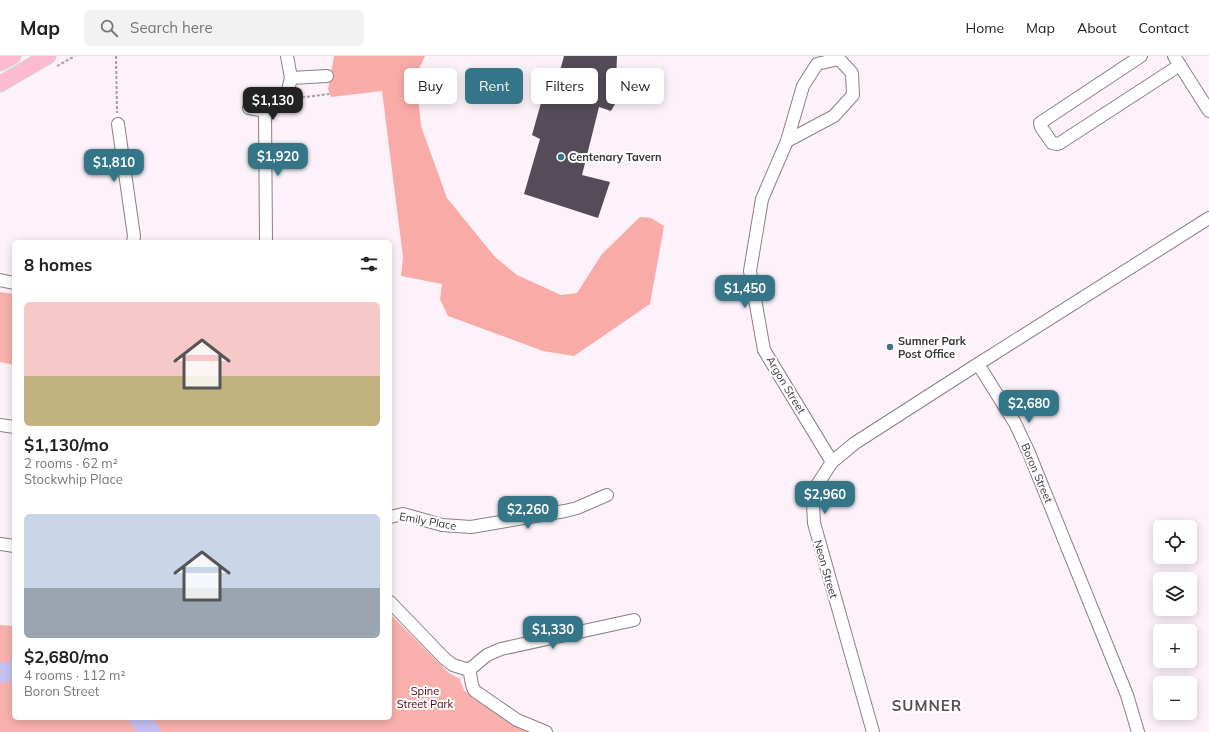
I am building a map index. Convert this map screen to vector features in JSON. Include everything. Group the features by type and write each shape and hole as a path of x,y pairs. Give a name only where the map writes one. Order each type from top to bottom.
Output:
{"main road":[{"path":"0,63 13,56"},
{"path":"0,84 48,56"}],"street":[{"path":"249,108 265,111 273,107 287,94 291,78 287,56"},
{"path":"1141,56 1040,122 1041,127 1052,143 1057,144 1177,60 1209,110"},
{"name":"Argon Street","path":"788,140 834,116 853,95 852,73 839,59 817,64 803,86 788,140 762,199 750,271 764,350 832,462"},
{"path":"291,78 327,76"},
{"path":"265,111 266,240"},
{"path":"118,124 133,240"},
{"path":"978,364 1209,218"},
{"path":"0,280 12,282"},
{"name":"Neon Street","path":"873,732 814,523 813,504 817,485 832,462 855,443 978,364"},
{"name":"Boron Street","path":"978,364 1015,423 1029,453 1123,684 1138,732"},
{"path":"0,425 12,427"},
{"name":"Emily Place","path":"392,517 403,514 442,525 471,527 565,511 577,508 607,495"},
{"path":"0,544 12,546"},
{"path":"392,604 445,660 453,665 468,670 471,676 471,686 475,692 517,720 546,732"},
{"path":"468,670 486,656 501,649 634,620"}],"path":[{"path":"116,56 116,108 118,124"},
{"path":"287,94 295,99 329,94"}],"green space":[{"path":"0,292 12,294 12,365 0,362"},
{"name":"Spine Street Park","path":"392,616 449,673 460,679 464,690 473,698 531,732 0,732 0,625 12,626 12,720 392,720"}],"shaded area":[{"path":"334,56 425,56 419,68 404,68 404,104 419,104 421,126 447,198 495,257 517,275 561,295 577,293 602,254 640,217 651,218 664,226 650,304 574,356 543,351 448,316 440,299 442,284 401,276 403,257 382,91 331,97 328,89"}],"building":[{"name":"Centenary Tavern","path":"564,56 617,56 617,68 606,68 606,104 615,104 611,111 599,107 582,175 610,182 598,218 524,194 540,139 532,135 541,104 598,104 598,68 561,68"}],"waterway":[{"path":"0,673 12,671"},
{"path":"141,720 150,732"}],"place":[{"name":"Centenary Tavern","path":"561,157"},
{"name":"Sumner Park Post Office","path":"890,347"}],"district":[{"name":"SUMNER","path":"927,705"}]}
